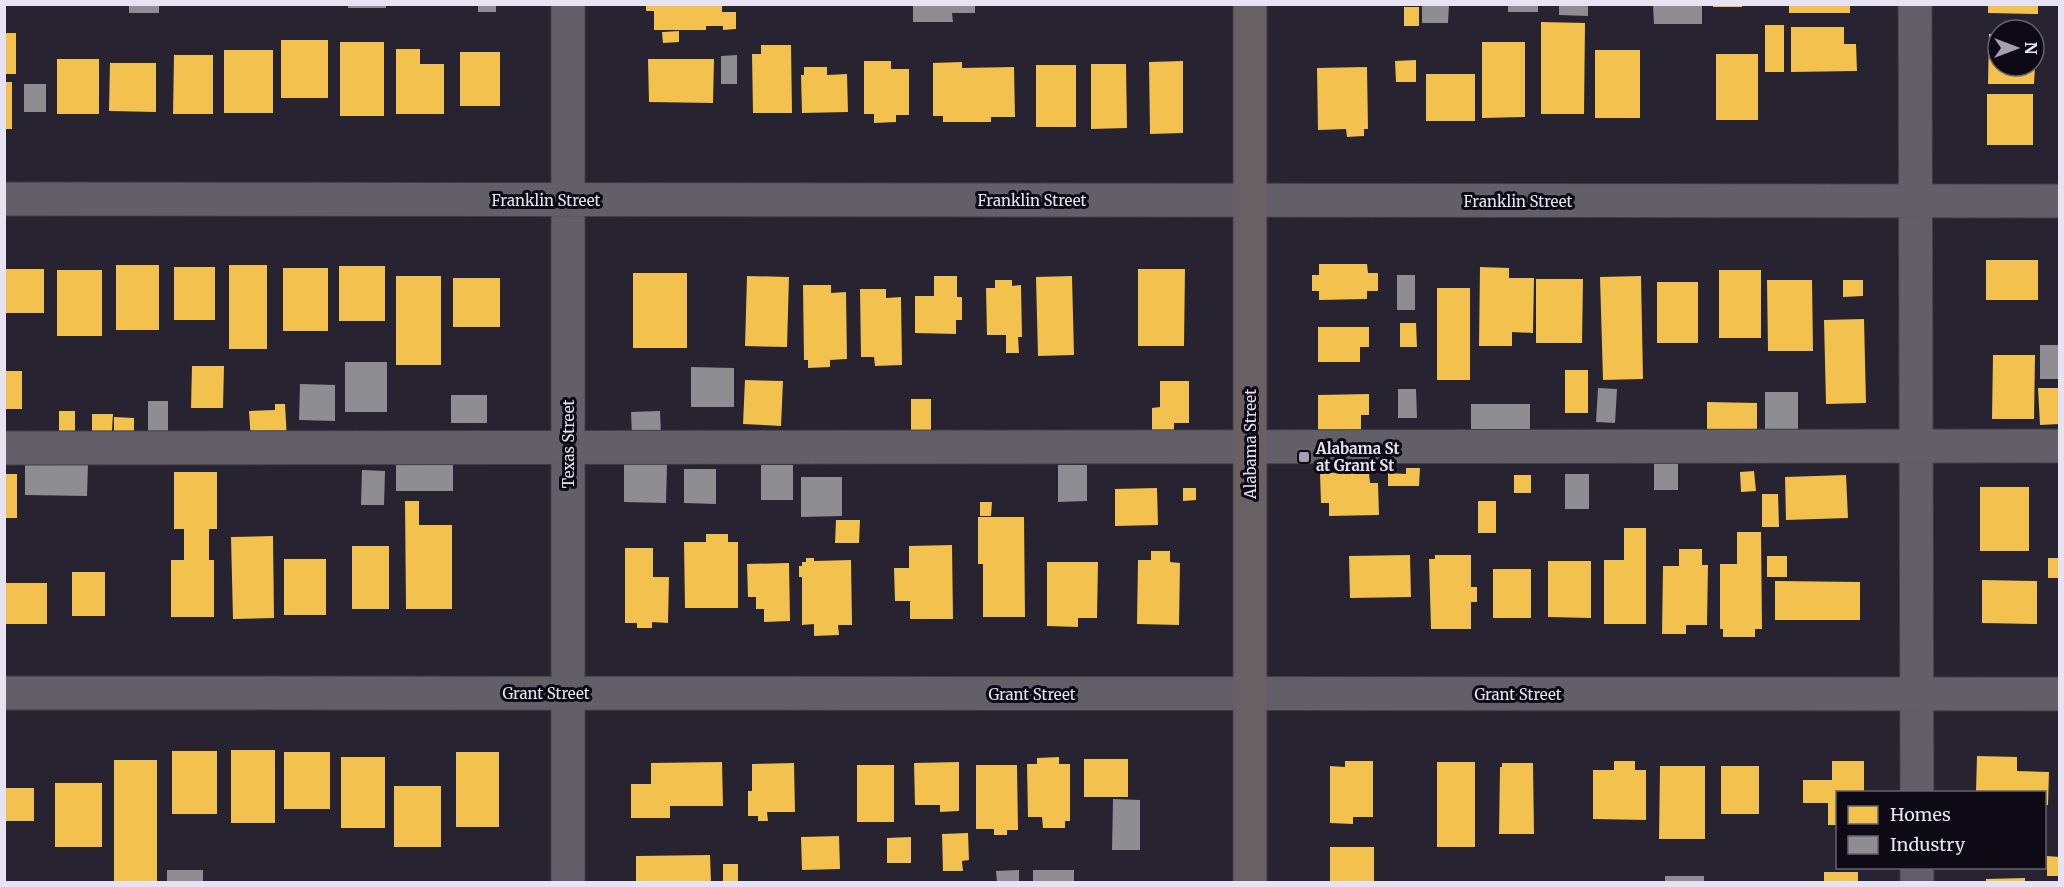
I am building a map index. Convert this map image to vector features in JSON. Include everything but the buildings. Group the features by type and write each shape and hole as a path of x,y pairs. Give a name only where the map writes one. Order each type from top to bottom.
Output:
{"main road":[{"name":"Alabama Street","path":"1250,4 1250,882"}],"street":[{"name":"Texas Street","path":"568,4 568,882"},
{"path":"1915,4 1917,791"},
{"name":"Franklin Street","path":"4,199 2060,201"},
{"path":"4,448 2060,446"},
{"name":"Grant Street","path":"4,693 2060,694"}],"place":[{"name":"Alabama St at Grant St","path":"1304,457"}]}
